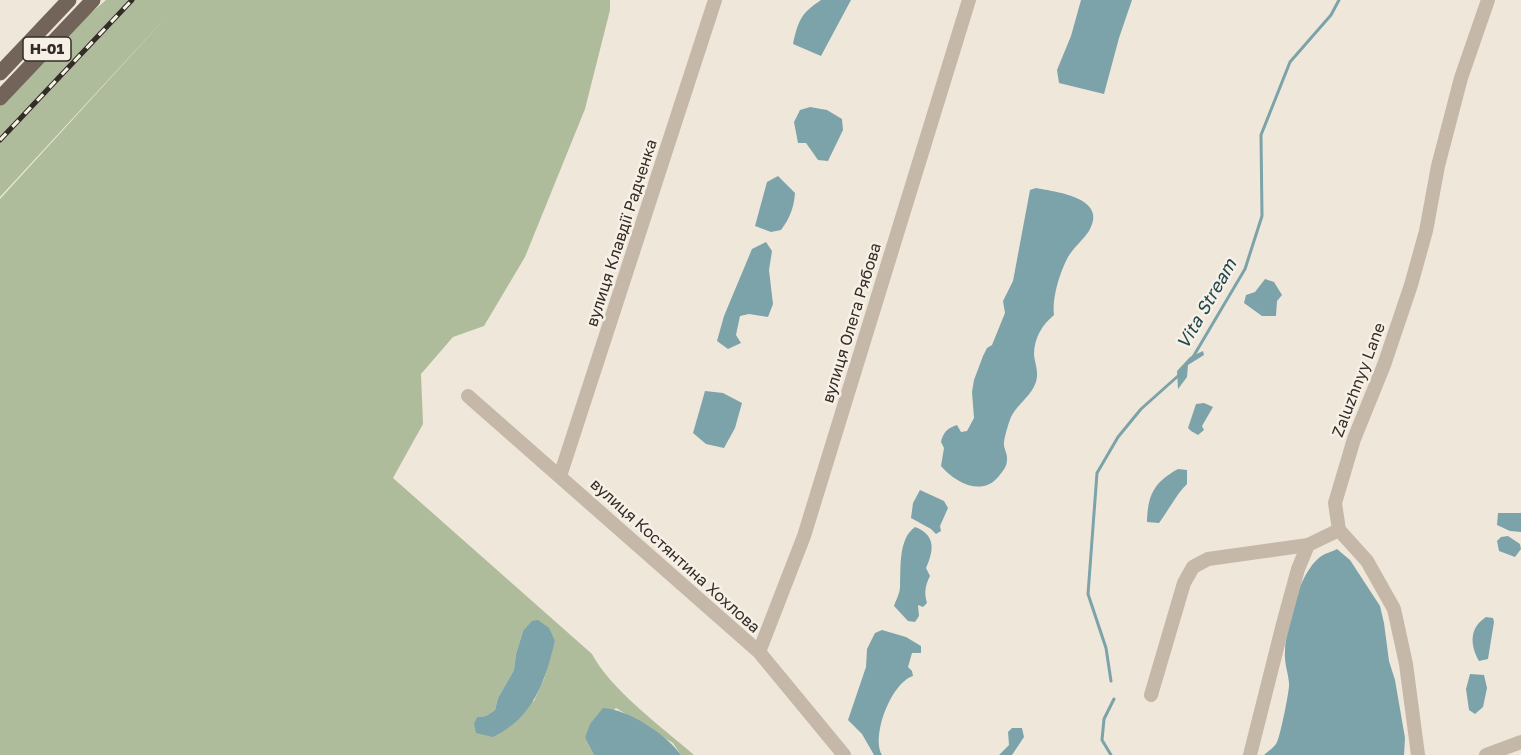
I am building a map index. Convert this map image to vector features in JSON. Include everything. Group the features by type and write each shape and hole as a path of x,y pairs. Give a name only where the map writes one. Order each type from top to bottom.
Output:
{"main road":[{"name":"Н-01","path":"0,73 69,0"},
{"name":"Н-01","path":"0,98 93,0"}],"street":[{"name":"вулиця Клавдії Радченка","path":"560,476 715,0"},
{"name":"вулиця Олега Рябова","path":"759,652 804,536 969,0"},
{"name":"Zaluzhnyy Lane","path":"1339,530 1335,503 1354,439 1384,365 1411,285 1426,231 1438,166 1461,78 1488,0"},
{"name":"вулиця Костянтина Хохлова","path":"468,396 759,652 844,755"},
{"path":"1151,695 1184,583 1193,567 1208,559 1308,544 1339,530 1366,561 1394,609 1406,664 1418,755"},
{"path":"1251,755 1280,634 1298,569 1308,544"},
{"path":"1486,755 1521,742"}],"green space":[{"path":"106,0 610,0 610,10 585,109 525,257 484,326 453,337 421,374 423,424 393,478 592,654 611,681 624,694 694,755 681,755 673,743 616,708 585,738 594,755 0,755 0,199 170,13 0,197 0,98 34,62","holes":["523,631 555,641 544,679 534,701 474,723 477,717 486,716 495,710 498,698 514,670"]}],"water":[{"path":"821,0 851,0 821,56 793,44 801,18"},
{"path":"1081,0 1132,0 1104,94 1059,83 1057,70 1071,36"},
{"path":"810,107 827,110 842,119 843,130 828,161 818,160 806,143 798,143 794,122 800,110"},
{"path":"778,176 795,193 791,212 784,226 781,230 771,232 755,226 767,182"},
{"path":"1036,188 1067,195 1087,204 1092,211 1093,220 1089,231 1070,253 1065,263 1055,293 1054,315 1042,328 1037,338 1034,355 1037,378 1031,391 1012,415 1006,432 1004,446 1006,466 992,482 977,487 954,478 941,466 944,448 941,442 946,431 954,426 957,425 961,432 967,431 974,418 972,392 974,380 983,356 987,348 992,345 1005,313 1003,301 1013,281 1030,190"},
{"path":"766,242 772,251 769,270 773,304 768,317 749,314 740,316 736,335 741,343 728,349 717,341 724,316 752,249"},
{"path":"1265,279 1274,282 1282,295 1277,301 1276,316 1262,316 1244,303 1246,295 1255,292"},
{"path":"1203,351 1204,355 1188,365 1187,377 1178,389 1177,371 1190,357"},
{"path":"705,391 723,393 742,403 735,428 724,448 706,444 693,433"},
{"path":"1204,403 1213,407 1202,426 1204,430 1198,435 1188,428 1196,404"},
{"path":"1178,469 1187,470 1187,484 1159,523 1147,522 1153,491 1163,479"},
{"path":"920,490 944,501 948,508 940,526 941,531 936,534 911,518 913,503"},
{"path":"1498,513 1521,513 1521,532 1510,531 1497,525"},
{"path":"915,527 927,534 932,549 926,568 930,576 926,590 927,603 923,607 918,605 919,616 915,622 908,621 894,606 900,589 903,546"},
{"path":"1508,536 1520,544 1521,549 1515,557 1499,551 1497,541 1501,537"},
{"path":"1337,549 1350,560 1380,606 1405,738 1404,755 1264,755 1277,742 1288,694 1286,640 1295,600 1313,565 1322,556"},
{"path":"1486,617 1493,618 1494,622 1488,659 1479,661 1474,649 1473,637 1476,626"},
{"path":"538,620 549,628 555,641 547,671 535,697 528,709 507,729 493,737 476,733 474,723 477,717 486,716 495,710 498,698 514,670 523,631 532,621"},
{"path":"882,630 906,637 921,646 921,653 912,653 908,667 913,676 897,689 885,711 879,736 882,755 874,755 862,734 848,720 866,667 867,649 875,633"},
{"path":"1470,674 1484,675 1487,688 1483,707 1475,714 1469,710 1466,689"},
{"path":"603,708 624,713 646,724 666,739 681,755 594,755 585,738 590,724"},
{"path":"1012,728 1022,728 1024,737 1012,755 999,755 1009,745 1008,732"}],"waterway":[{"name":"Vita Stream","path":"1193,357 1245,269 1262,216 1261,135 1290,62 1331,15 1339,0"},
{"name":"Vita Stream","path":"1111,681 1106,648 1088,594 1097,473 1118,437 1141,409 1178,376"},
{"name":"Vita Stream","path":"1111,755 1102,740 1104,719 1114,699"}],"railway":[{"path":"0,140 132,0"}]}
